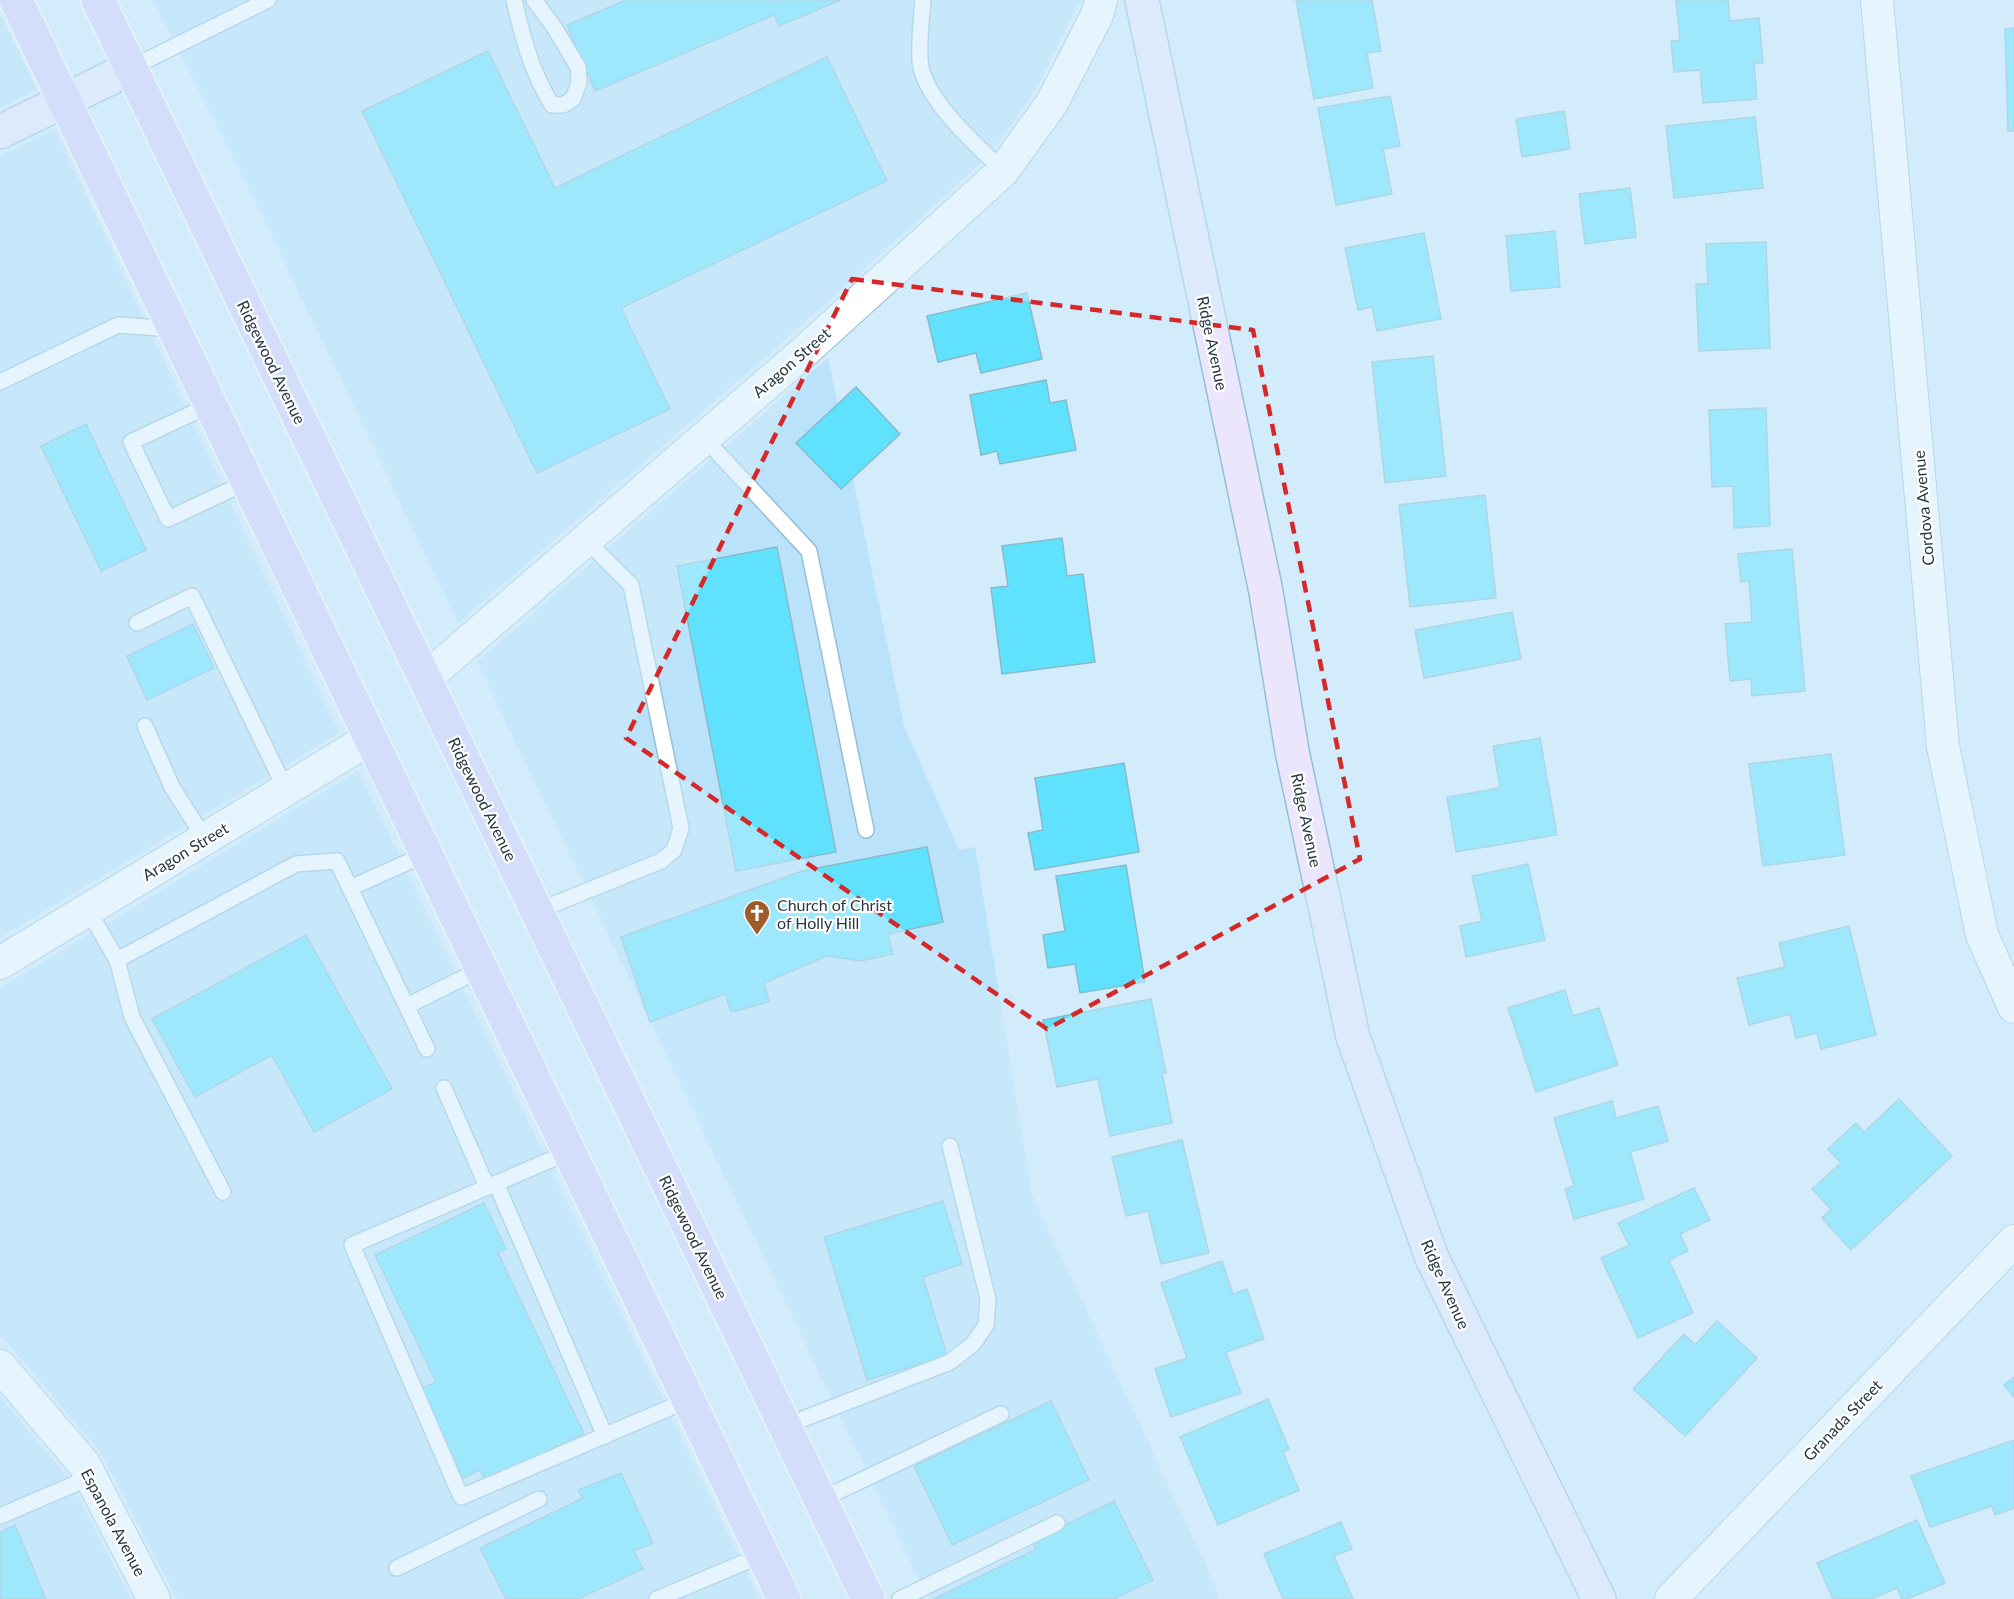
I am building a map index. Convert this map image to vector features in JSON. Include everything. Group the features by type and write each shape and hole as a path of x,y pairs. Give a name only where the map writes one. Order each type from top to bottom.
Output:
{"main road":[{"path":"16,0 784,1599"},
{"name":"Ridgewood Avenue","path":"98,0 868,1599"}],"street":[{"name":"Aragon Street","path":"425,680 805,351 1004,171 1052,103 1097,15 1101,0"},
{"name":"Ridge Avenue","path":"1142,0 1266,592 1292,751 1353,1036 1432,1258 1599,1599"},
{"name":"Cordova Avenue","path":"1878,0 1943,746 1982,935 2014,1007"},
{"path":"0,132 131,68"},
{"name":"Aragon Street","path":"0,963 370,738"},
{"name":"Granada Street","path":"1671,1599 2014,1241"},
{"name":"Espanola Avenue","path":"0,1366 84,1464 148,1595"}],"lane":[{"path":"131,68 268,0"},
{"path":"514,0 525,48 542,88 552,105 563,105 573,99 579,83 578,67 554,27 534,0"},
{"path":"923,0 920,62 926,82 939,103 969,137 1004,171"},
{"path":"0,382 118,326 173,329"},
{"path":"210,405 131,442 168,519 247,482"},
{"path":"704,438 809,551 866,830"},
{"path":"537,911 662,861 674,850 681,828 632,585 586,540"},
{"path":"137,623 192,597 286,790"},
{"path":"145,726 172,787 205,839"},
{"path":"350,888 426,854"},
{"path":"117,960 296,864 337,861 427,1048"},
{"path":"88,910 117,960 132,1017 223,1192"},
{"path":"407,1005 481,969"},
{"path":"444,1088 491,1185 605,1436"},
{"path":"785,1426 950,1362 974,1344 986,1325 988,1299 950,1146"},
{"path":"569,1152 352,1245 461,1497 688,1400"},
{"path":"820,1500 1001,1414"},
{"path":"0,1515 91,1477"},
{"path":"397,1568 539,1499"},
{"path":"900,1599 1057,1523"},
{"path":"657,1599 762,1555"}],"highlighted area":[{"path":"852,279 1253,330 1360,859 1047,1029 626,738"}],"shaded area":[{"path":"153,0 1081,0 1036,90 990,155 792,334 458,623 267,226"},
{"path":"0,13 37,90 0,108"},
{"path":"55,129 339,733 0,938 0,156"},
{"path":"828,358 904,726 959,850 975,847 1032,1194 1217,1589 1218,1599 928,1599 477,662"},
{"path":"358,771 760,1599 177,1599 101,1453 0,1337 0,988"},
{"path":"0,1397 68,1477 131,1599 0,1599"}],"building":[{"path":"626,0 841,0 779,26 774,15 595,91 567,25"},
{"path":"1296,0 1372,0 1381,51 1367,53 1373,88 1314,99"},
{"path":"1676,0 1728,0 1730,21 1759,18 1763,63 1754,63 1757,99 1703,103 1700,70 1674,72 1671,41 1680,40"},
{"path":"2014,28 2014,131 2008,131 2005,29"},
{"path":"488,51 555,188 827,57 887,181 621,308 670,409 537,473 362,111"},
{"path":"1390,96 1400,146 1383,149 1392,194 1336,205 1318,108"},
{"path":"1564,111 1570,149 1522,157 1516,119"},
{"path":"1755,117 1763,188 1674,198 1666,126"},
{"path":"1630,188 1636,237 1585,244 1579,194"},
{"path":"1555,231 1560,287 1511,291 1506,236"},
{"path":"1424,233 1441,319 1377,331 1372,307 1358,310 1345,248"},
{"path":"1766,242 1770,348 1699,351 1696,284 1708,284 1706,244"},
{"path":"1027,293 1042,359 981,373 976,353 938,362 927,316"},
{"path":"1433,356 1446,476 1385,483 1372,362"},
{"path":"1046,380 1050,403 1066,400 1076,450 1000,464 997,451 981,455 970,395"},
{"path":"856,387 900,434 841,489 796,443"},
{"path":"1766,408 1770,526 1734,528 1733,486 1712,487 1709,410"},
{"path":"86,424 146,550 101,571 41,446"},
{"path":"1485,495 1496,598 1410,607 1399,505"},
{"path":"1062,538 1067,576 1083,574 1095,662 1002,674 991,588 1008,586 1002,546"},
{"path":"777,547 836,852 736,871 677,566"},
{"path":"1792,549 1805,691 1752,696 1751,679 1730,681 1725,624 1752,622 1749,581 1741,582 1738,554"},
{"path":"1512,612 1521,659 1424,678 1415,630"},
{"path":"193,624 214,668 147,700 127,656"},
{"path":"1540,738 1557,835 1456,852 1447,797 1500,788 1493,746"},
{"path":"1831,754 1845,855 1763,866 1749,764"},
{"path":"1124,763 1139,852 1035,870 1028,833 1043,830 1035,778"},
{"name":"Church of Christ of Holly Hill","path":"927,847 943,922 888,934 893,954 861,961 827,956 764,983 769,1002 731,1012 725,994 650,1022 621,937 802,871"},
{"path":"1528,864 1545,940 1466,957 1460,926 1482,921 1472,876"},
{"path":"1126,865 1145,982 1080,993 1075,964 1048,968 1043,935 1065,931 1056,876"},
{"path":"1849,926 1876,1035 1821,1049 1817,1033 1796,1038 1790,1014 1749,1025 1737,978 1785,967 1779,943"},
{"path":"306,935 392,1089 314,1132 272,1055 195,1097 152,1019"},
{"path":"1565,990 1573,1016 1599,1008 1618,1065 1536,1092 1508,1008"},
{"path":"1151,999 1166,1073 1162,1073 1172,1123 1110,1136 1098,1079 1057,1087 1043,1020"},
{"path":"1899,1099 1952,1156 1851,1250 1822,1218 1831,1209 1812,1189 1841,1163 1828,1149 1856,1123 1864,1132"},
{"path":"1612,1101 1616,1118 1658,1106 1668,1141 1630,1152 1644,1199 1574,1219 1565,1189 1574,1186 1554,1118"},
{"path":"1182,1140 1209,1253 1161,1264 1148,1211 1126,1216 1112,1157"},
{"path":"1694,1188 1710,1220 1680,1234 1688,1251 1669,1260 1693,1313 1638,1338 1601,1258 1629,1245 1618,1223"},
{"path":"943,1201 962,1264 923,1277 947,1356 867,1380 824,1237"},
{"path":"484,1203 506,1249 498,1253 584,1434 485,1480 480,1470 463,1478 420,1389 436,1382 375,1255"},
{"path":"1222,1261 1233,1294 1247,1289 1264,1339 1226,1352 1241,1393 1171,1417 1155,1369 1187,1358 1161,1283"},
{"path":"1717,1321 1757,1358 1685,1436 1633,1389 1684,1334 1695,1345"},
{"path":"2014,1377 2014,1397 2004,1385"},
{"path":"1268,1399 1289,1449 1283,1452 1299,1490 1218,1525 1180,1437"},
{"path":"1051,1401 1089,1480 952,1545 914,1466"},
{"path":"2014,1440 2014,1508 1995,1515 1992,1506 1930,1527 1911,1476"},
{"path":"621,1473 653,1543 634,1551 643,1569 578,1599 506,1599 480,1548 583,1498 578,1490"},
{"path":"1114,1501 1153,1580 1114,1599 934,1599 1036,1549 1032,1541"},
{"path":"1917,1520 1945,1583 1907,1599 1902,1599 1897,1588 1872,1599 1833,1599 1817,1563"},
{"path":"1341,1522 1352,1549 1334,1556 1353,1599 1283,1599 1264,1554"},
{"path":"15,1525 46,1599 0,1599 0,1532"}],"place":[{"name":"Church of Christ of Holly Hill","path":"757,936"}]}
